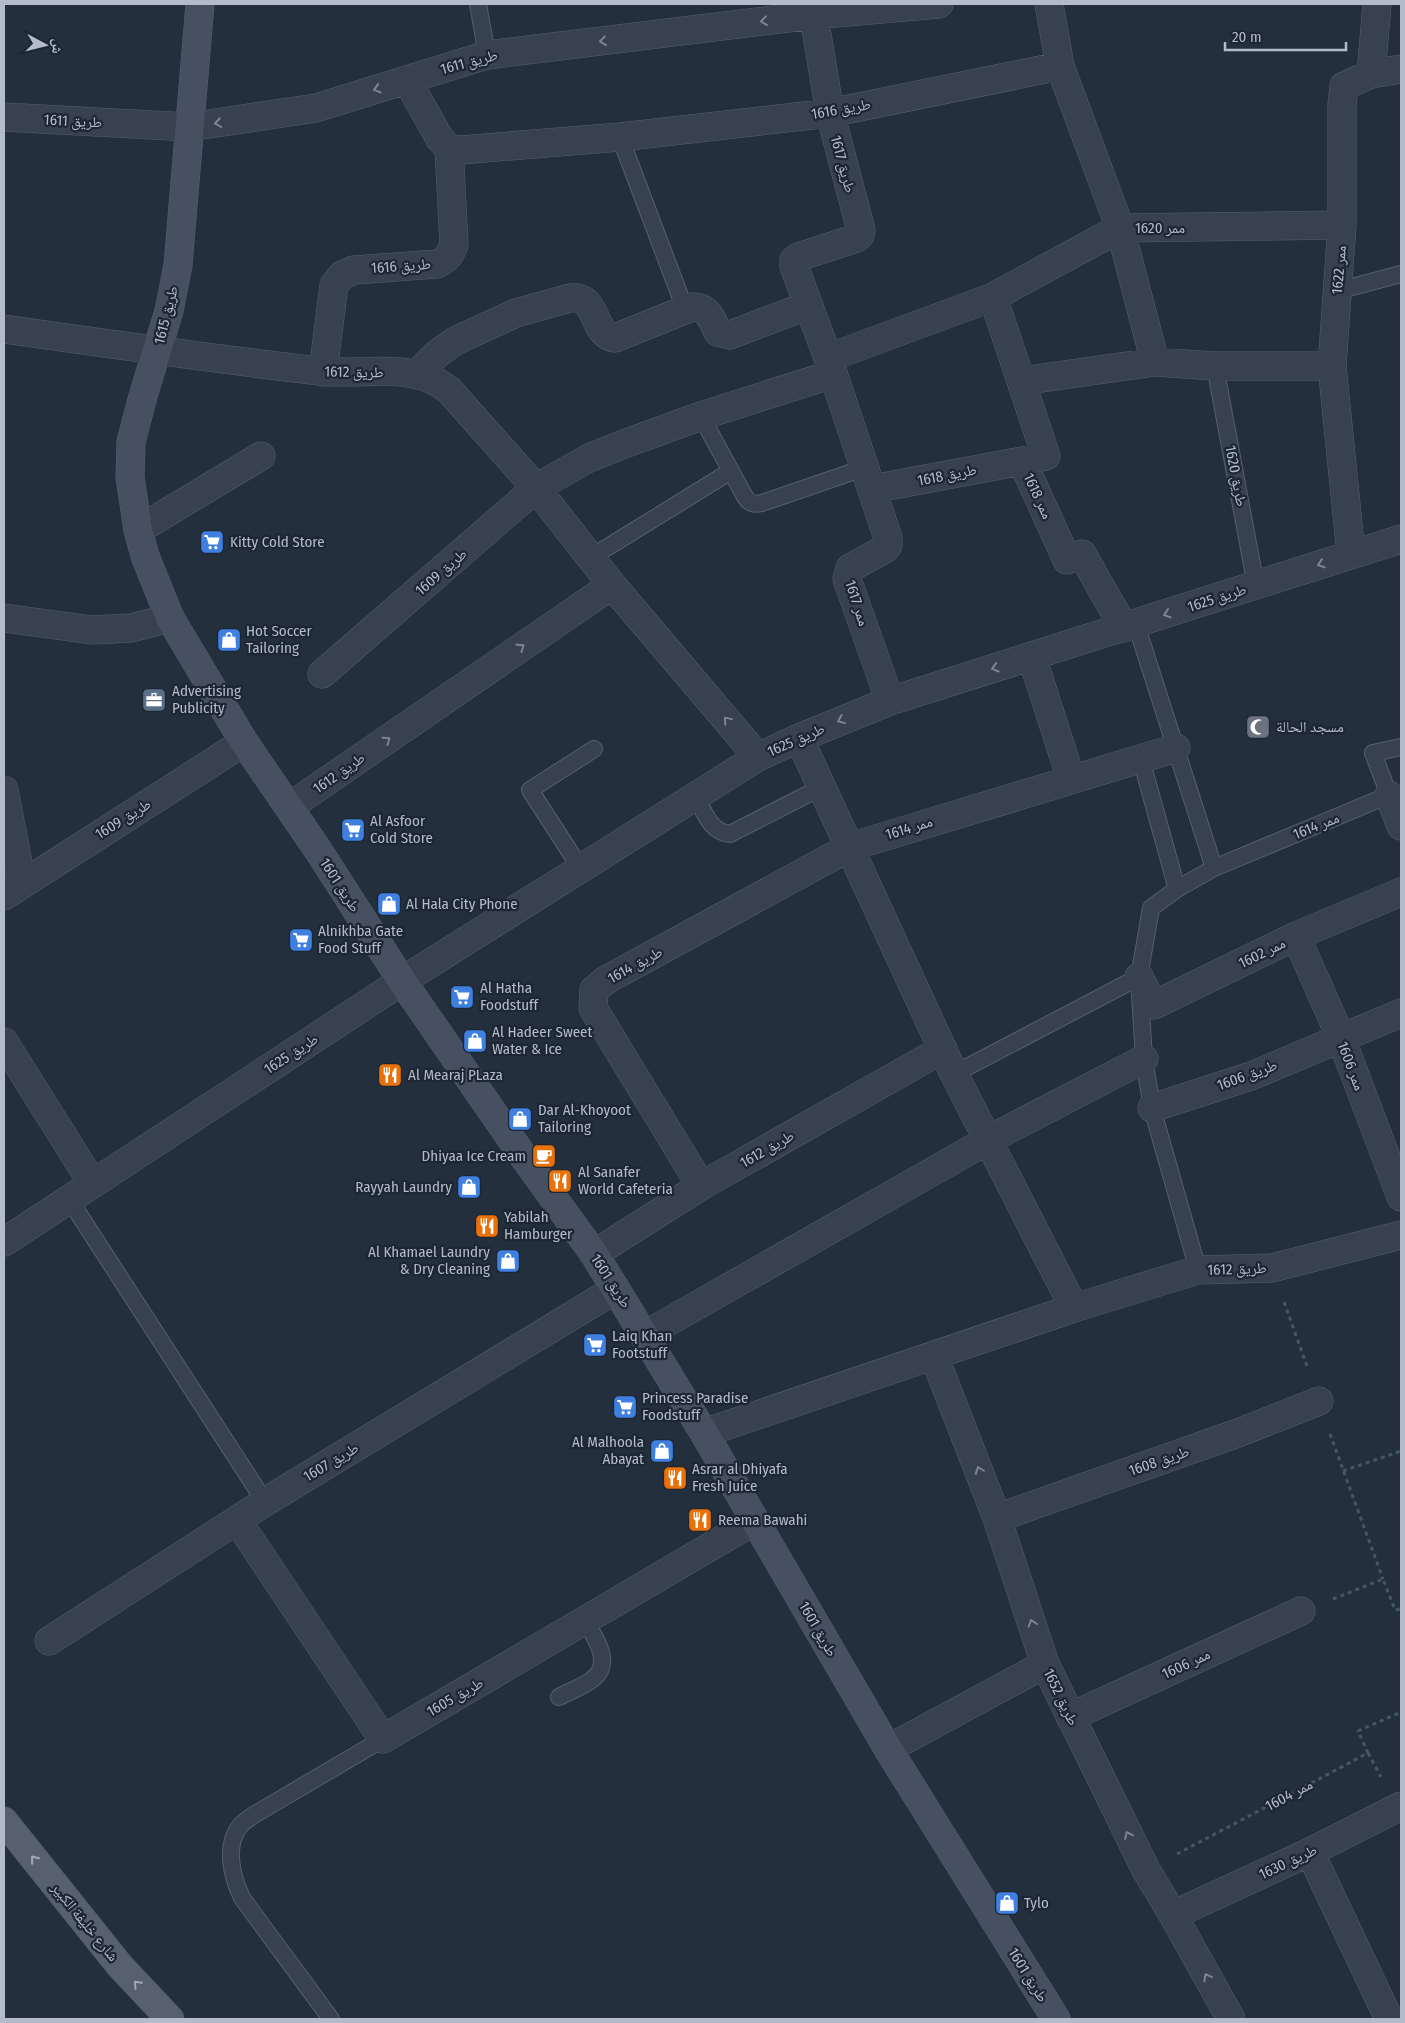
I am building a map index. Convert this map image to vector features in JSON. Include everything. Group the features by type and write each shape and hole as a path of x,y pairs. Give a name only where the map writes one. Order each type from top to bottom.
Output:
{"main road":[{"name":"شارع خليفة الكبير","path":"4,1821 120,1966 170,2019"}],"street":[{"name":"طريق 1615","path":"200,4 178,265 168,311 131,442 130,478 138,530 145,556 170,618 244,742"},
{"name":"طريق 1611","path":"4,117 189,127 316,108 487,55 812,9 940,4"},
{"path":"1049,4 1060,66"},
{"path":"1376,4 1372,74 1401,69"},
{"name":"طريق 1617","path":"812,9 830,113 861,230 860,235"},
{"name":"طريق 1616","path":"323,372 334,285 342,274 354,270 437,264 443,261 452,251 454,244 449,148 461,150 478,149 620,136 830,113 1060,66"},
{"name":"ممر 1620","path":"1060,66 1120,228 1342,225"},
{"name":"ممر 1622","path":"1351,554 1332,366 1342,225 1342,105 1344,86 1372,74"},
{"path":"407,80 440,139 449,148"},
{"path":"536,488 589,458 830,366 994,297 1120,228 1156,362"},
{"name":"ممر 1617","path":"860,235 798,257 794,260 794,266 888,538 888,545 885,549 850,568 847,579 890,701"},
{"path":"417,374 437,354 455,341 516,313 570,298 577,297 587,302 604,333 615,338 685,309 699,306 704,309 718,332 730,335 809,305"},
{"name":"ممر 1618","path":"994,297 1046,456 1022,461 1068,560 1082,554 1130,626"},
{"name":"طريق 1612","path":"4,329 323,372 417,374 434,380 449,390 536,488 612,585 758,757"},
{"path":"1021,381 1156,362 1214,366 1332,366"},
{"path":"138,530 260,456"},
{"name":"طريق 1618","path":"868,478 1022,461"},
{"name":"طريق 1609","path":"322,674 536,488"},
{"name":"طريق 1625","path":"4,1242 402,981 758,757 798,738 890,701 1401,539"},
{"name":"طريق 1612","path":"289,807 612,585"},
{"path":"4,618 92,630 131,628 170,618"},
{"path":"1032,657 1071,779"},
{"path":"798,738 954,1074 1074,1308"},
{"name":"طريق 1609","path":"13,890 244,742"},
{"name":"طريق 1601","path":"244,742 289,807 402,981 523,1156 594,1254 704,1433 888,1749 1056,2019"},
{"name":"ممر 1614","path":"850,847 1176,748"},
{"path":"4,790 13,890"},
{"path":"1389,795 1401,824"},
{"name":"طريق 1614","path":"701,1186 593,1008 594,990 606,980 850,847"},
{"name":"ممر 1602","path":"1139,977 1154,1005 1296,936 1401,892"},
{"name":"ممر 1606","path":"1296,936 1340,1038 1401,1197"},
{"path":"1340,1038 1401,1013"},
{"name":"طريق 1606","path":"1152,1108 1250,1076 1340,1038"},
{"path":"4,1042 93,1184"},
{"name":"طريق 1612","path":"594,1254 701,1186 942,1048"},
{"path":"645,1335 988,1140 1144,1059"},
{"name":"طريق 1612","path":"704,1433 1074,1308 1198,1270 1272,1268 1401,1235"},
{"name":"طريق 1607","path":"49,1641 265,1502 616,1289"},
{"name":"طريق 1652","path":"934,1356 997,1518 1045,1664 1146,1870 1231,2019"},
{"name":"طريق 1608","path":"997,1518 1238,1433 1319,1401"},
{"path":"237,1520 383,1739"},
{"name":"طريق 1605","path":"383,1739 754,1521"},
{"name":"ممر 1606","path":"1070,1717 1301,1611"},
{"path":"888,1749 1045,1664"},
{"name":"طريق 1630","path":"1173,1915 1310,1852 1401,1806"},
{"path":"1310,1852 1389,2019"}],"lane":[{"path":"478,4 487,55"},
{"path":"620,136 685,309"},
{"path":"1337,291 1401,274"},
{"name":"طريق 1620","path":"1214,366 1256,586"},
{"path":"701,416 746,500 757,504 868,478"},
{"path":"590,558 730,471"},
{"path":"1130,626 1176,748 1214,868"},
{"path":"1389,795 1373,754 1401,748"},
{"path":"581,869 530,790 594,749"},
{"path":"1141,758 1177,889"},
{"path":"696,797 715,830 722,834 730,834 822,787"},
{"name":"ممر 1614","path":"1198,1270 1152,1108 1144,1059 1139,977 1151,908 1177,889 1214,868 1389,795"},
{"path":"954,1074 1139,977"},
{"path":"69,1200 265,1502"},
{"path":"559,1697 594,1678 599,1670 602,1654 585,1621"},
{"path":"331,2019 242,1898 234,1882 231,1864 232,1845 239,1826 252,1816 383,1739"}],"path":[{"path":"1343,1471 1401,1451"},
{"path":"1301,1611 1383,1579 1395,1610 1401,1609"},
{"name":"ممر 1604","path":"1146,1870 1368,1753 1358,1731 1401,1712"}],"place":[{"name":"Kitty Cold Store","path":"212,542"},
{"name":"Hot Soccer Tailoring","path":"229,640"},
{"name":"Advertising Publicity","path":"154,700"},
{"name":"مسجد الحالة","path":"1258,727"},
{"name":"Al Asfoor Cold Store","path":"353,830"},
{"name":"Al Hala City Phone","path":"389,904"},
{"name":"Alnikhba Gate Food Stuff","path":"301,940"},
{"name":"Al Hatha Foodstuff","path":"462,997"},
{"name":"Al Hadeer Sweet Water & Ice","path":"475,1041"},
{"name":"Al Mearaj PLaza","path":"390,1075"},
{"name":"Dar Al-Khoyoot Tailoring","path":"520,1119"},
{"name":"Dhiyaa Ice Cream","path":"544,1156"},
{"name":"Al Sanafer World Cafeteria","path":"560,1181"},
{"name":"Rayyah Laundry","path":"469,1187"},
{"name":"Yabilah Hamburger","path":"487,1226"},
{"name":"Al Khamael Laundry & Dry Cleaning","path":"508,1261"},
{"name":"Laiq Khan Footstuff","path":"595,1345"},
{"name":"Princess Paradise Foodstuff","path":"625,1407"},
{"name":"Al Malhoola Abayat","path":"662,1451"},
{"name":"Asrar al Dhiyafa Fresh Juice","path":"675,1478"},
{"name":"Reema Bawahi","path":"700,1520"},
{"name":"Tylo","path":"1007,1903"}]}
